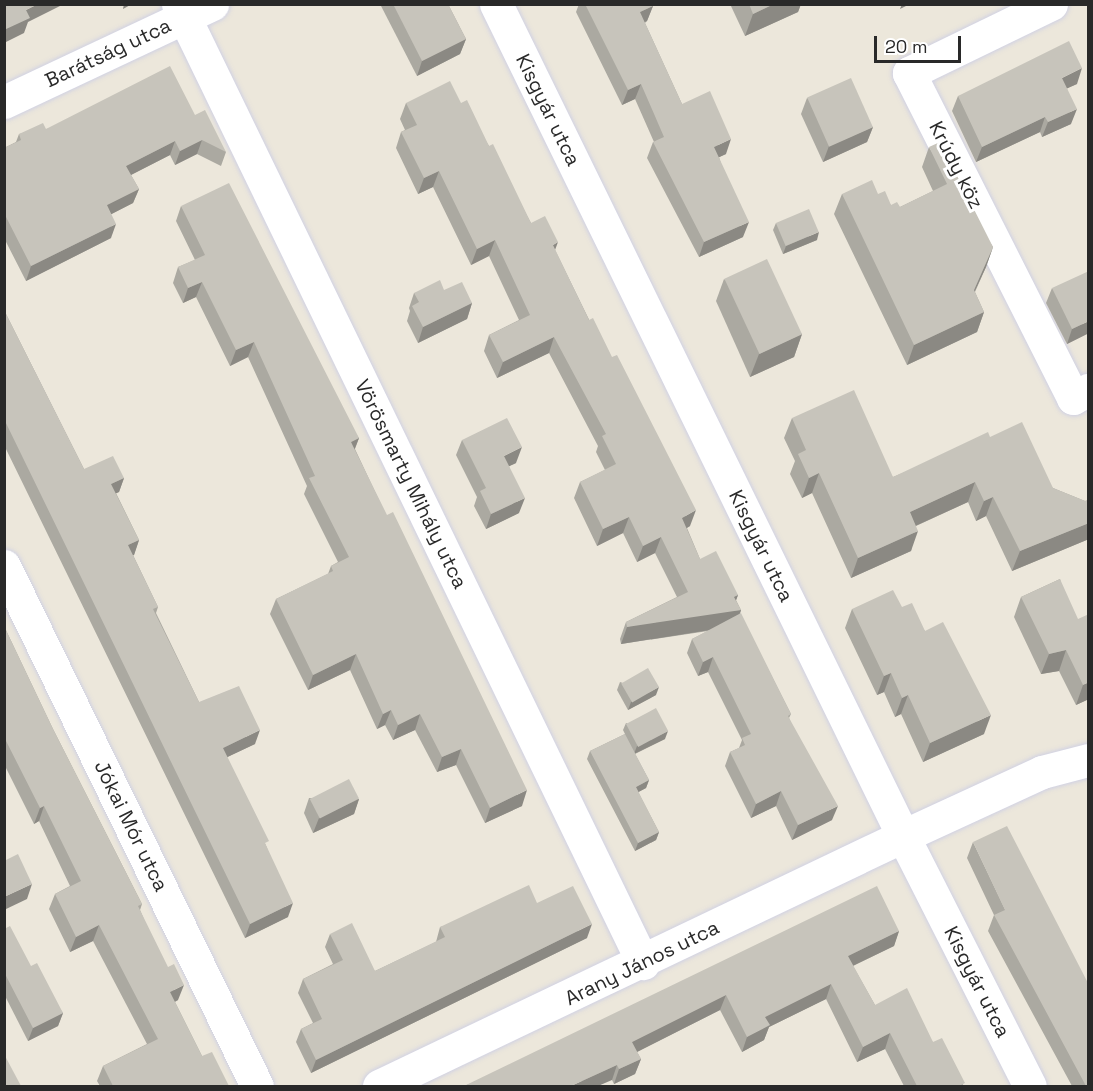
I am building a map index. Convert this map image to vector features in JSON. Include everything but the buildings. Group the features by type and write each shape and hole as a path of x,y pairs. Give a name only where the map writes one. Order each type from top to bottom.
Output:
{"street":[{"name":"Kisgyár utca","path":"496,4 903,836 1030,1086"},
{"name":"Krúdy köz","path":"1051,4 909,72 1081,394"},
{"name":"Barátság utca","path":"4,102 191,9"},
{"name":"Vörösmarty Mihály utca","path":"191,9 643,963"},
{"name":"Jókai Mór utca","path":"4,566 257,1086"},
{"name":"Arany János utca","path":"379,1086 643,963 903,836 1042,772 1089,760"}]}
